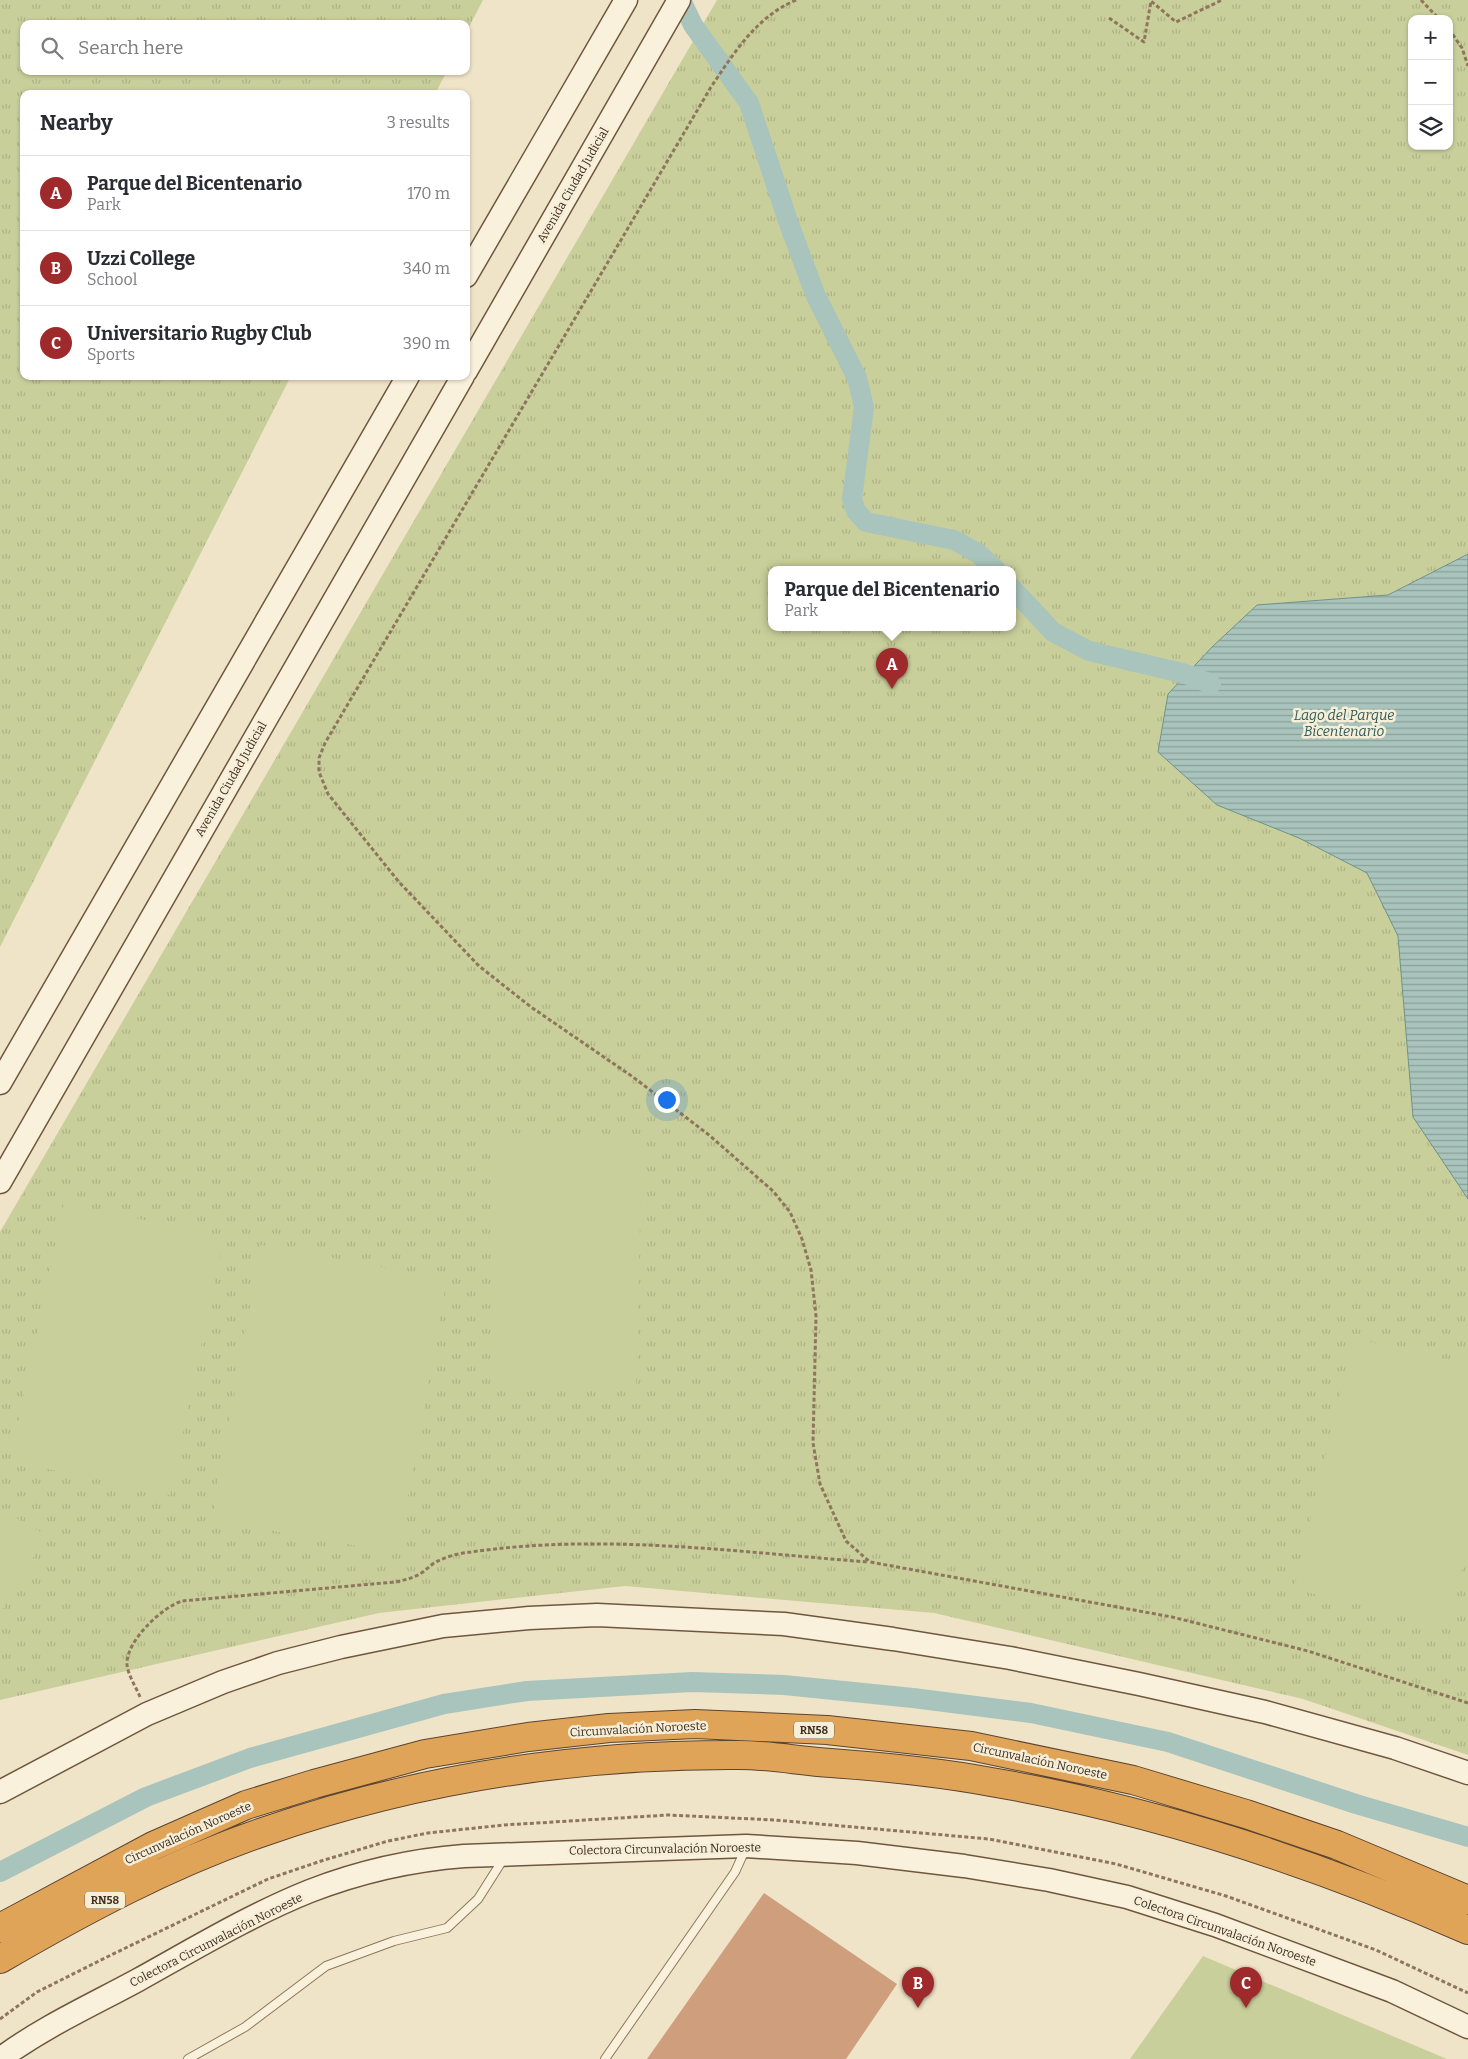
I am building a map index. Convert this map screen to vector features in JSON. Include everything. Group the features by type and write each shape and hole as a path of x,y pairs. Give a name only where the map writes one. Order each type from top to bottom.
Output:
{"highway":[{"name":"Circunvalación Noroeste","path":"0,1928 154,1846 246,1805 314,1784 425,1754 528,1737 609,1728 695,1724 828,1730 971,1746 1133,1780 1246,1814 1337,1845 1468,1900"},
{"name":"Circunvalación Noroeste","path":"0,1959 144,1880 260,1833 329,1810 437,1784 524,1769 624,1758 743,1755 908,1770 992,1782 1100,1805 1189,1828 1293,1860 1410,1904 1468,1930"}],"street":[{"path":"470,269 626,0"},
{"name":"Avenida Ciudad Judicial","path":"470,363 679,0"},
{"path":"0,1083 406,380"},
{"name":"Avenida Ciudad Judicial","path":"0,1182 461,380"},
{"path":"0,1792 147,1714 223,1682 278,1663 341,1647 443,1626 529,1618 597,1615 784,1624 1010,1658 1265,1712 1395,1748 1468,1773"},
{"name":"Colectora Circunvalación Noroeste","path":"0,2059 16,2047 74,2014 252,1918 310,1891 376,1871 430,1859 506,1854 746,1846 857,1852 964,1866 1049,1880 1127,1897 1215,1925 1314,1961 1392,1991 1468,2027"}],"lane":[{"path":"605,2059 735,1872 746,1846"},
{"path":"188,2059 244,2027 326,1966 394,1941 447,1928 478,1899 506,1854"}],"path":[{"path":"796,0 770,14 738,46 711,88 325,742 319,758 319,772 328,794 399,882 479,966 531,1008 633,1077 709,1135 773,1191 790,1212 802,1239 811,1270 815,1307 813,1443 820,1484 846,1541 870,1562"},
{"path":"1109,18 1144,42 1151,1 1176,22 1222,0"},
{"path":"1422,0 1435,15"},
{"path":"1453,35 1462,48 1468,66"},
{"path":"147,1714 127,1666 128,1651 164,1609 172,1604 182,1601 395,1582 412,1578 437,1561 450,1556 471,1552 591,1544 646,1546 870,1562 1172,1617 1308,1651 1468,1703"}],"green space":[{"path":"0,0 483,0 470,25 470,20 20,20 20,75 445,75 437,90 20,90 20,380 289,380 0,947"},
{"path":"717,0 1468,0 1468,1755 1303,1699 934,1613 625,1586 379,1613 0,1700 0,1232"},
{"path":"496,1133 642,1137 636,1390 490,1386"},
{"path":"64,1203 224,1237 170,1495 10,1461"},
{"path":"261,1245 447,1279 398,1553 212,1520"},
{"path":"1354,1338 1468,1366 1468,1544 1448,1626 1294,1589"},
{"path":"0,1509 46,1535 0,1614"},
{"path":"1203,1956 1447,2059 1130,2059"}],"water":[{"name":"Lago del Parque Bicentenario","path":"1468,554 1468,1199 1413,1117 1398,936 1367,873 1299,838 1217,805 1158,752 1168,694 1212,647 1257,605 1388,595"}],"building":[{"path":"764,1893 897,1984 846,2059 647,2059"}],"waterway":[{"path":"681,0 693,25 749,103 788,221 815,294 857,378 864,407 852,499 856,511 866,522 954,540 979,554 992,566"},
{"path":"1016,592 1053,632 1089,651 1186,674 1211,684"},
{"path":"0,1872 146,1797 250,1758 444,1704 527,1691 692,1682 784,1685 913,1698 1031,1713 1168,1742 1356,1804 1468,1837"}],"place":[{"name":"Parque del Bicentenario","path":"892,689"},
{"name":"Uzzi College","path":"918,2008"},
{"name":"Universitario Rugby Club","path":"1246,2008"}]}
